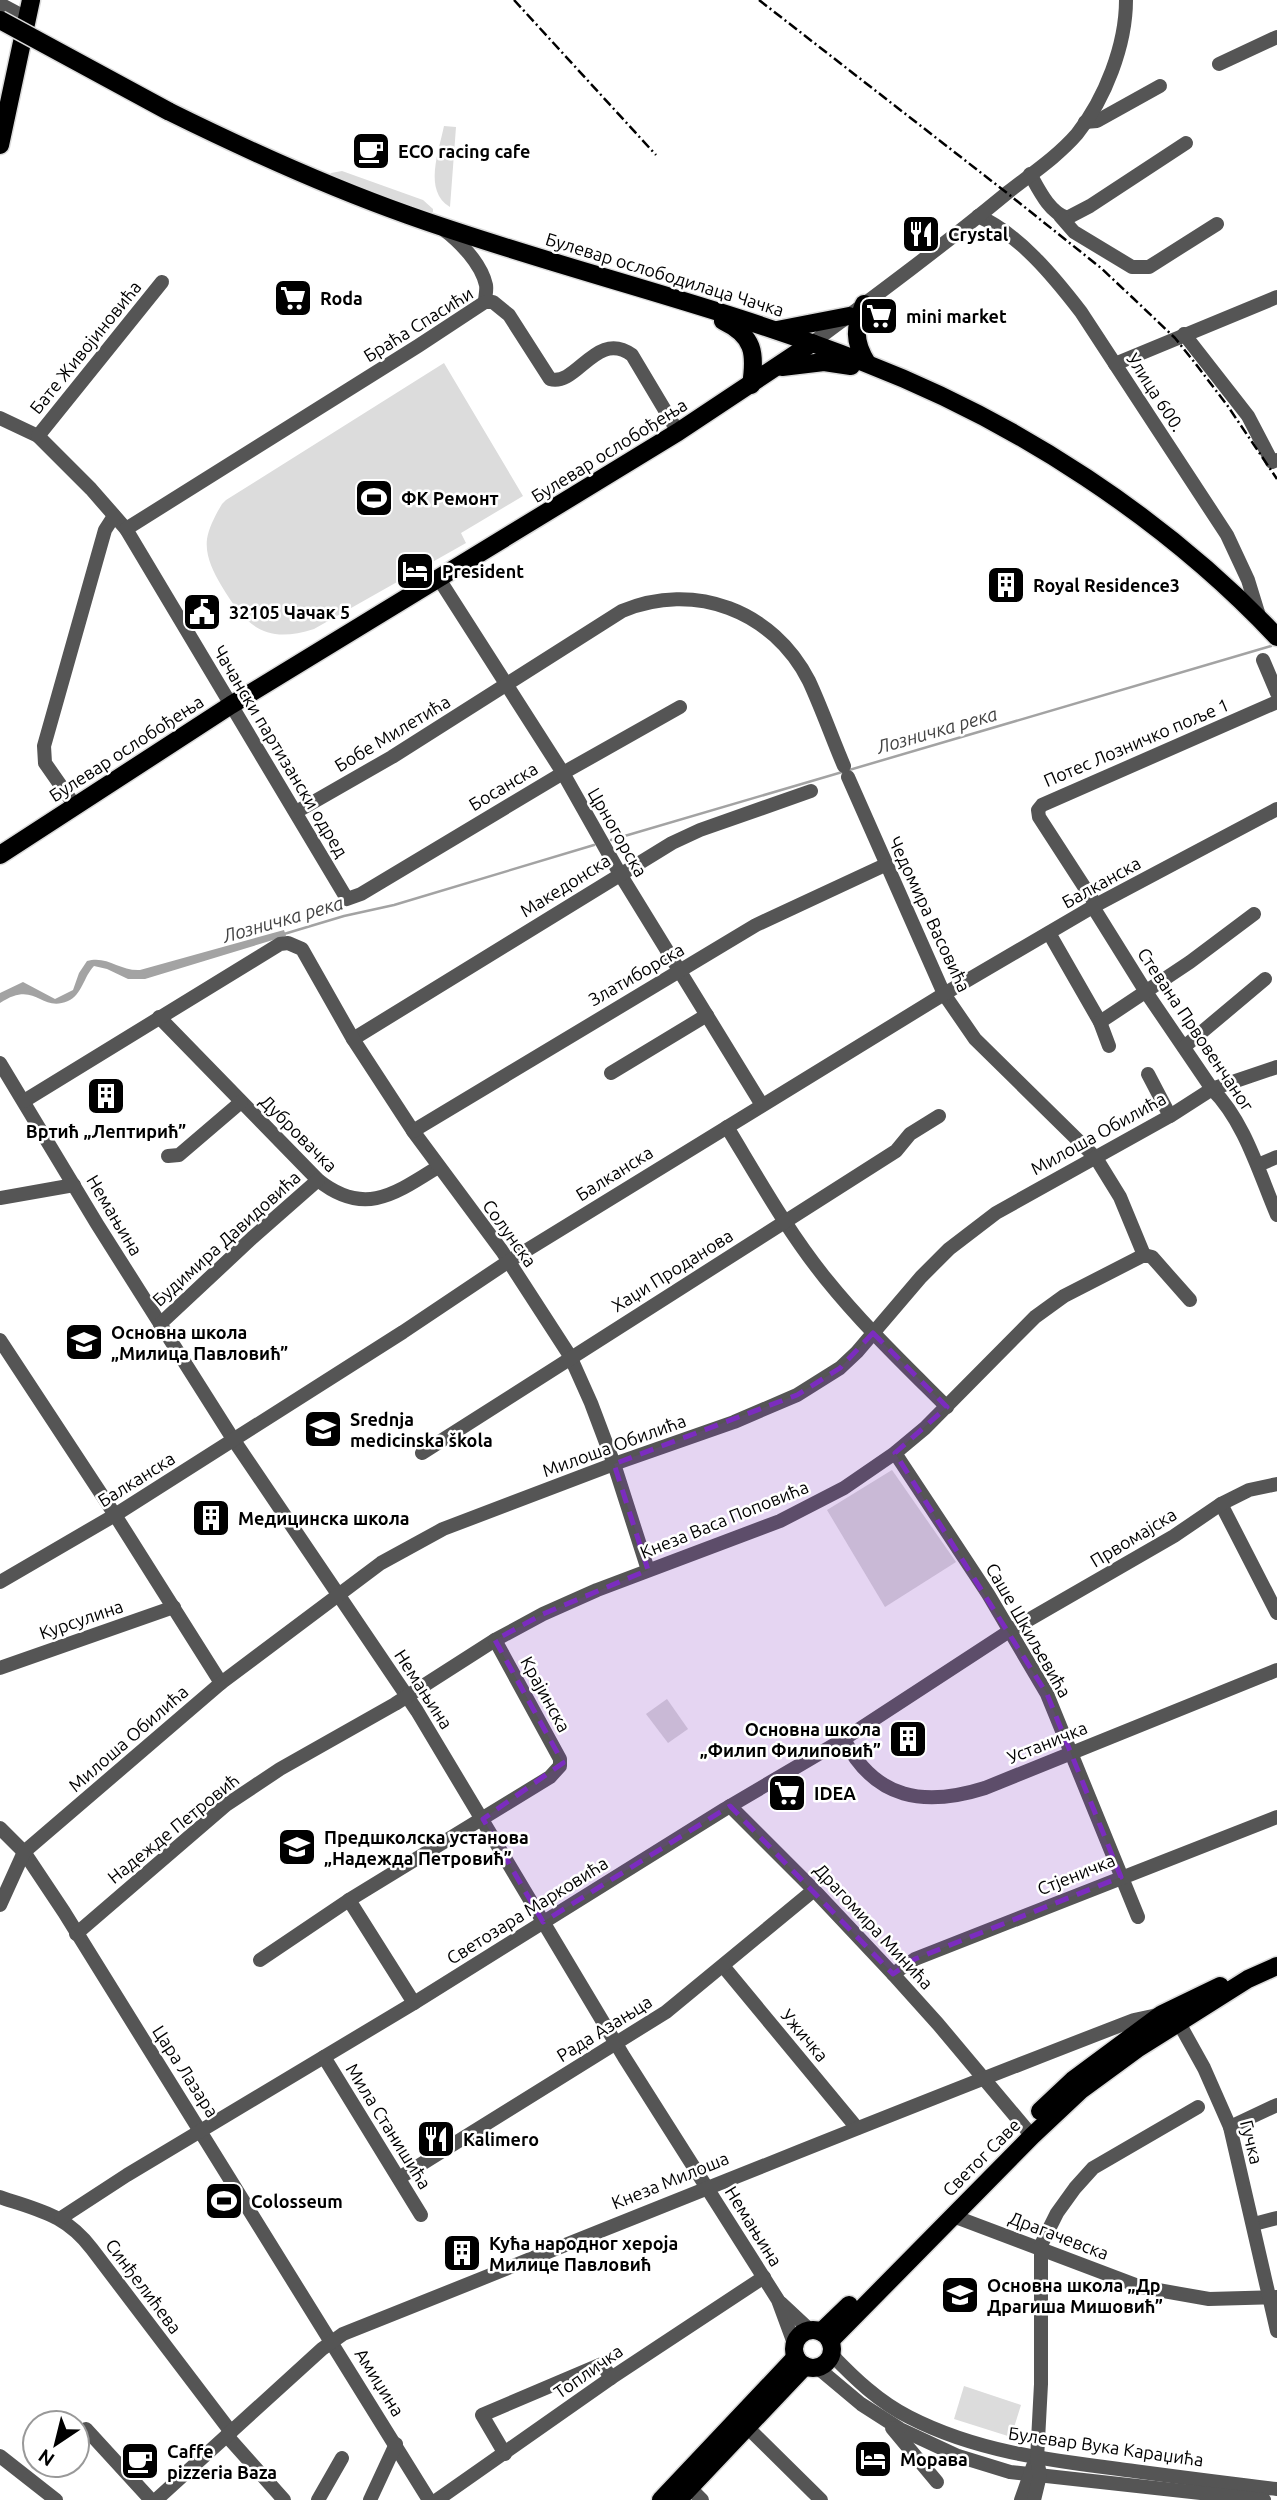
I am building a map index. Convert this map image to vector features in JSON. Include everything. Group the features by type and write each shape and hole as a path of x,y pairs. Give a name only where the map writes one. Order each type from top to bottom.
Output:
{"main road":[{"path":"0,145 31,0"},
{"name":"Булевар ослободилаца Чачка","path":"0,20 168,111 273,160 396,211 776,330 931,390 988,420 1082,476 1209,573 1277,637"},
{"path":"864,304 855,334 858,348 872,365"},
{"path":"706,309 747,338 754,359 751,385"},
{"path":"776,330 849,316"},
{"name":"Булевар ослобођења","path":"0,855 231,705 678,432 812,343"},
{"path":"778,367 824,362 872,365"},
{"name":"Кнеза Милоша","path":"1180,2023 1248,1979 1277,1966"},
{"name":"Кнеза Милоша","path":"1162,2014 1225,1984 1248,1979"},
{"name":"Светог Саве","path":"823,2339 953,2216 1073,2080 1162,2014"},
{"name":"Светог Саве","path":"823,2339 1028,2132 1137,2049 1180,2023"},
{"path":"801,2335 823,2339 826,2363 804,2359 801,2335"},
{"path":"662,2500 743,2423 804,2359"},
{"path":"690,2496 743,2423"}],"street":[{"path":"1085,122 1111,70 1124,25 1126,0"},
{"path":"0,4 28,19"},
{"path":"1219,64 1277,37"},
{"path":"1085,122 1097,121 1160,86"},
{"name":"Булевар ослобођења","path":"812,343 1063,148 1085,122"},
{"path":"1060,216 1067,218 1075,215 1186,143"},
{"path":"1030,174 1045,200 1074,232 1132,267 1149,267 1217,224"},
{"name":"Улица 600.","path":"978,216 1000,228 1056,282 1081,312 1227,535 1248,580 1260,621"},
{"path":"440,226 460,244 475,264 486,285 485,302"},
{"name":"Бате Живојиновића","path":"38,436 162,282"},
{"path":"1115,364 1277,297"},
{"name":"Браћа Спасићи","path":"126,528 485,302 493,302 509,315 550,379 560,380 603,350 618,348 632,355 678,432"},
{"path":"1184,334 1248,416 1272,462 1277,460"},
{"name":"Чачански партизански одред","path":"0,418 38,436 126,528 347,899"},
{"path":"75,806 45,763 44,746 105,530 114,516"},
{"name":"Црногорска","path":"439,579 563,773 620,874 762,1105"},
{"name":"Чедомира Васовића","path":"506,685 622,611 659,599 700,599 739,612 762,626 787,650 808,681 885,865 944,994 975,1039 1096,1158 1120,1197 1144,1255"},
{"path":"1263,660 1277,693"},
{"name":"Бобе Милетића","path":"296,812 382,763 506,685"},
{"name":"Потес Лозничко поље 1","path":"1095,906 1039,817 1038,810 1042,805 1277,702"},
{"name":"Босанска","path":"347,899 361,894 563,773 680,707"},
{"name":"Македонска","path":"353,1039 672,843 700,830 811,791"},
{"name":"Балканска","path":"1259,817 1277,802"},
{"name":"Балканска","path":"0,1582 115,1515 509,1261 944,994 1095,906 1277,809"},
{"name":"Златиборска","path":"413,1131 756,925 885,865"},
{"name":"Стевана Првовенчаног","path":"1095,906 1146,992 1212,1089 1224,1101 1258,1165 1277,1215"},
{"path":"1100,1022 1254,914"},
{"path":"1049,933 1100,1022 1109,1046"},
{"name":"Солунска","path":"159,1017 280,944 292,944 305,952 353,1039 413,1131 509,1261 570,1356 614,1464 648,1570"},
{"path":"1184,1047 1265,979"},
{"path":"611,1073 707,1015"},
{"path":"24,1101 159,1017"},
{"name":"Дубровачка","path":"159,1017 318,1180 341,1196 354,1199 380,1198 397,1192 438,1167"},
{"name":"Немањина","path":"0,1064 233,1439 407,1696 616,2044 778,2300 804,2359"},
{"name":"Милоша Обилића","path":"0,1905 24,1852 222,1683 381,1563 443,1529 734,1422 797,1395 840,1368 921,1277 972,1230 996,1213 1170,1116 1212,1089 1277,1068"},
{"path":"1148,1073 1170,1116"},
{"path":"168,1156 179,1155 241,1102"},
{"name":"Хаџи Проданова","path":"422,1453 570,1356 895,1151 910,1134 939,1116"},
{"path":"727,1127 825,1278 873,1333 947,1407"},
{"path":"1258,1165 1277,1157"},
{"name":"Будимира Давидовића","path":"160,1324 318,1180"},
{"path":"0,1198 74,1185"},
{"path":"1144,1255 1152,1257 1190,1300"},
{"name":"Кнеза Васа Поповића","path":"407,1696 495,1640 543,1614 648,1570 780,1521 844,1488 895,1453 947,1407 1016,1335 1045,1310 1064,1296 1144,1255"},
{"path":"0,1340 222,1683"},
{"name":"Саше Шкиљевића","path":"895,1453 1011,1630 1047,1695 1138,1917"},
{"name":"Првомајска","path":"1011,1630 1174,1536 1221,1504 1250,1490 1277,1484"},
{"path":"1221,1504 1277,1613"},
{"name":"Курсулина","path":"0,1668 174,1607"},
{"name":"Светозара Марковића","path":"61,2218 730,1806 844,1739 1011,1630"},
{"name":"Крајинска","path":"483,1819 550,1777 560,1766 561,1759 495,1640"},
{"name":"Устаничка","path":"844,1739 867,1772 885,1785 903,1793 932,1799 948,1798 974,1791 1072,1753 1277,1670"},
{"name":"Надежде Петровић","path":"76,1934 226,1805 280,1769 407,1696"},
{"name":"Драгомира Минића","path":"730,1806 893,1974 1028,2132"},
{"name":"Стјеничка","path":"893,1974 915,1959 1277,1817"},
{"path":"260,1960 349,1900 483,1819"},
{"name":"Цара Лазара","path":"0,1828 24,1852 331,2341"},
{"name":"Рада Азањца","path":"398,2179 666,2012 814,1890"},
{"path":"349,1900 414,2003"},
{"name":"Ужичка","path":"723,1966 857,2128"},
{"path":"1162,2014 1180,2023"},
{"name":"Кнеза Милоша","path":"153,2500 331,2341 343,2334 984,2078 1134,2020 1162,2014"},
{"name":"Гучка","path":"1180,2023 1204,2068 1230,2127 1274,2297 1277,2331"},
{"name":"Мила Станишића","path":"324,2057 421,2215"},
{"path":"1230,2127 1277,2105"},
{"path":"1034,2500 1041,2384 1041,2248 1057,2213 1074,2188 1093,2168 1198,2107"},
{"name":"Синђелићева","path":"0,2197 61,2218 74,2228 229,2434 284,2500"},
{"name":"Драгачевска","path":"953,2216 1141,2287 1209,2299 1274,2297"},
{"path":"1254,2224 1277,2218"},
{"name":"Топличка","path":"437,2500 611,2378 764,2277"},
{"name":"Булевар Вука Караџића","path":"778,2300 823,2339 860,2383 908,2417 982,2445 1037,2459 1277,2489"},
{"name":"Амиџина","path":"331,2341 429,2500"},
{"name":"Булевар Вука Караџића","path":"804,2359 883,2420 958,2456 1010,2472 1264,2500"},
{"path":"505,2454 482,2416 601,2364 611,2378"},
{"path":"883,2420 912,2450 937,2483"},
{"path":"743,2423 821,2500"},
{"path":"91,2435 153,2500"},
{"name":"Амиџина","path":"370,2500 396,2444"},
{"path":"0,2456 56,2500"},
{"path":"318,2500 342,2458"},
{"path":"1021,2500 1035,2475"}],"highlighted area":[{"path":"873,1333 947,1407 895,1453 1047,1694 1121,1877 915,1959 893,1974 730,1806 543,1922 483,1819 563,1763 495,1640 543,1614 648,1570 614,1464 797,1395 840,1368"}],"shaded area":[{"path":"444,126 456,127 450,207 442,200 435,181"},
{"path":"342,171 423,200 433,212 426,213 330,176 331,173"},
{"name":"ФК Ремонт","path":"444,363 523,496 461,533 466,543 314,629 297,633 269,633 248,621 221,585 208,557 208,534 222,504"},
{"path":"284,930 286,936 145,979 128,979 94,966 77,994 59,1004 22,994 0,1003 0,993 23,982 55,999 73,990 87,961 107,961 140,970"},
{"path":"892,1470 956,1562 885,1607 827,1510"},
{"path":"667,1699 688,1729 668,1743 646,1714"},
{"path":"964,2386 1021,2405 1011,2437 954,2419"}],"waterway":[{"name":"Лозничка река","path":"611,840 1271,646"},
{"name":"Лозничка река","path":"284,934 344,916 394,905 594,845"}],"railway":[{"path":"514,0 656,155"},
{"path":"759,0 1101,268 1175,338 1227,405 1277,479"}],"place":[{"name":"ECO racing cafe","path":"371,151"},
{"name":"Crystal","path":"921,234"},
{"name":"Roda","path":"293,298"},
{"name":"mini market","path":"879,316"},
{"name":"ФК Ремонт","path":"374,498"},
{"name":"President","path":"415,571"},
{"name":"Royal Residence3","path":"1006,585"},
{"name":"32105 Чачак 5","path":"202,612"},
{"name":"Вртић „Лептирић”","path":"106,1096"},
{"name":"Основна школа „Милица Павловић”","path":"84,1342"},
{"name":"Srednja medicinska škola","path":"323,1429"},
{"name":"Медицинска школа","path":"211,1518"},
{"name":"Основна школа „Филип Филиповић”","path":"908,1739"},
{"name":"IDEA","path":"787,1793"},
{"name":"Предшколска установа „Надежда Петровић”","path":"297,1847"},
{"name":"Kalimero","path":"436,2139"},
{"name":"Colosseum","path":"224,2201"},
{"name":"Кућа народног хероја Милице Павловић","path":"462,2253"},
{"name":"Основна школа „Др Драгиша Мишовић”","path":"960,2295"},
{"name":"Морава","path":"873,2459"},
{"name":"Caffe pizzeria Baza","path":"140,2461"}]}
